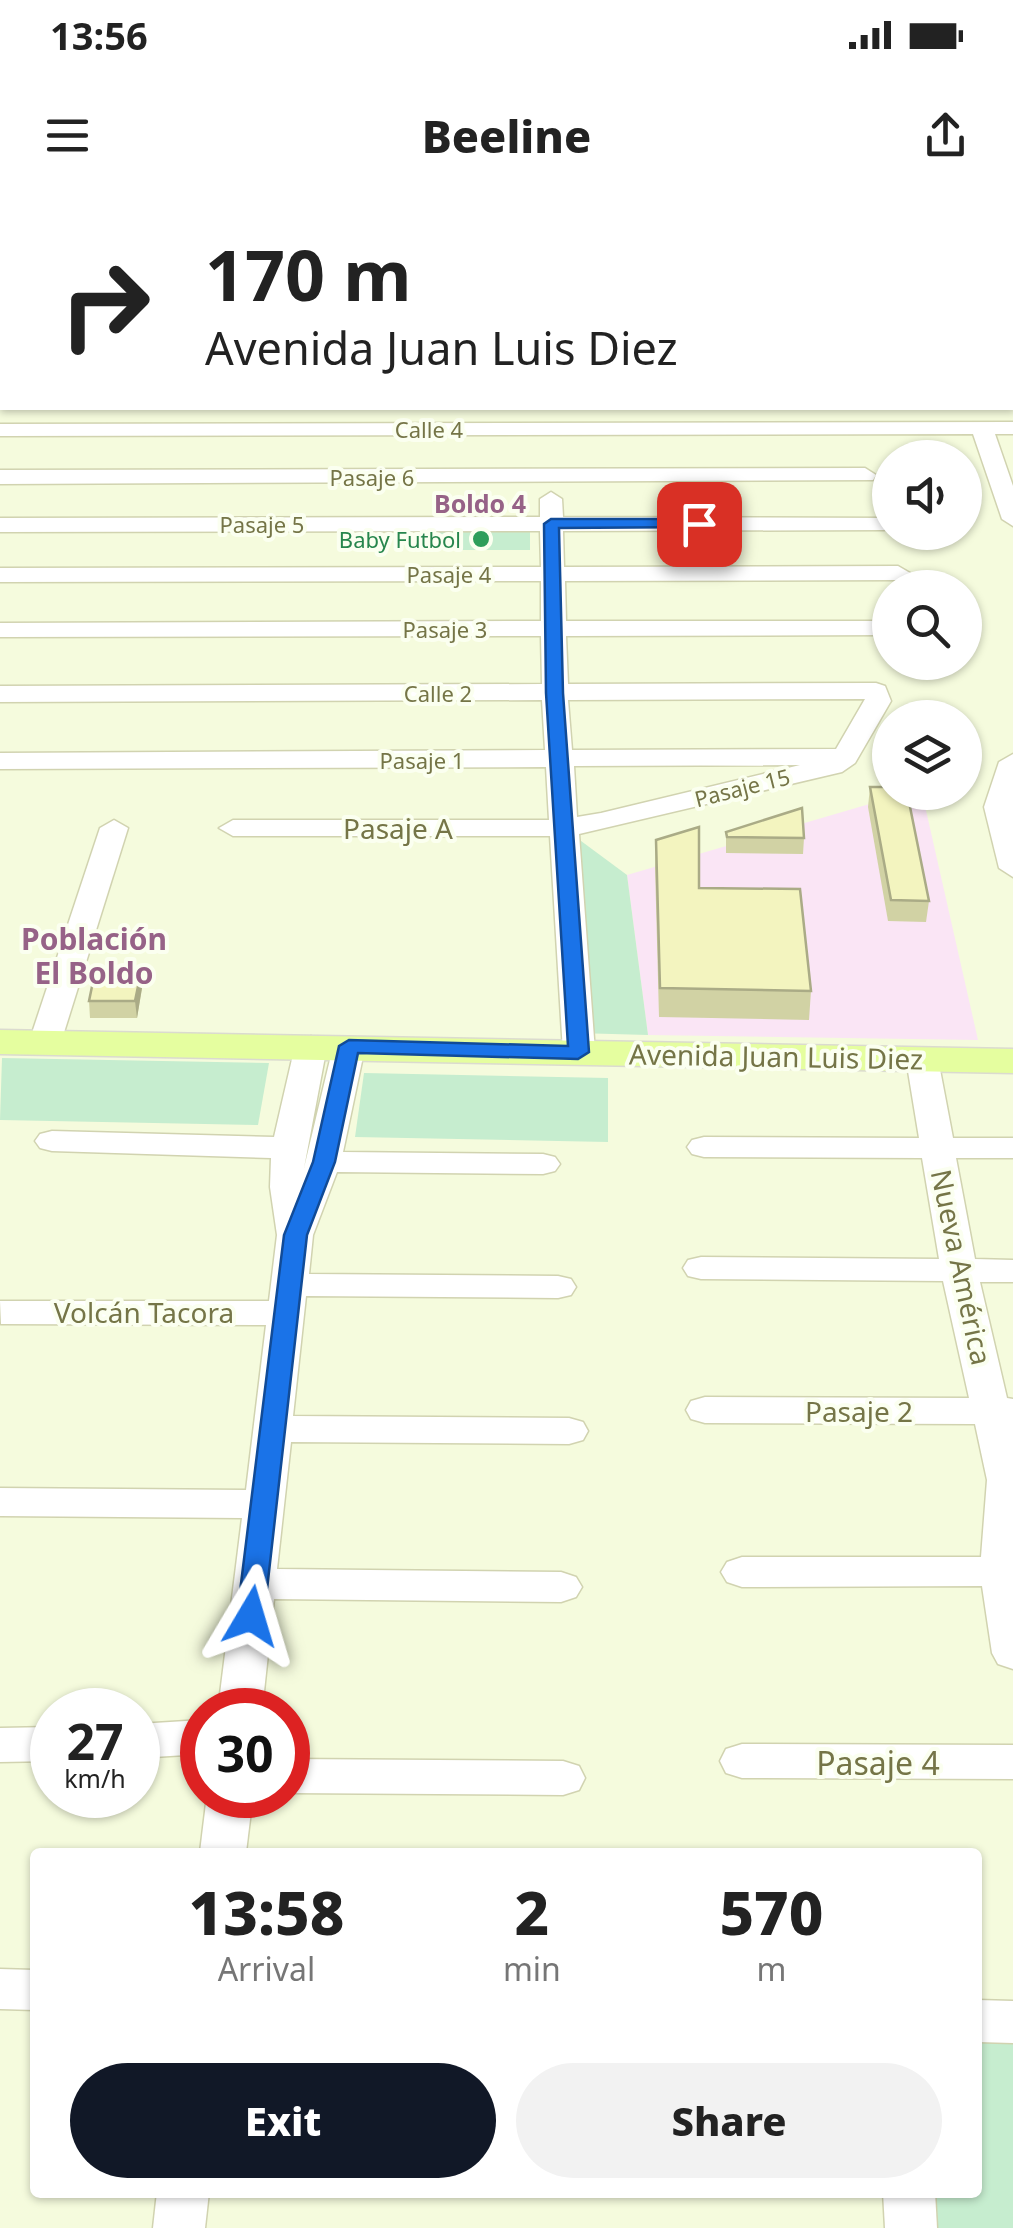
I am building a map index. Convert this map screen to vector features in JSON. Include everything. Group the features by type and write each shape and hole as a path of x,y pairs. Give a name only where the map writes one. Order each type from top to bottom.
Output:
{"main road":[{"name":"Avenida Juan Luis Diez","path":"0,1042 1013,1061"}],"street":[{"path":"70,430 77,410"},
{"name":"Calle 4","path":"0,430 70,430 192,418 854,418 1013,428"},
{"path":"548,418 555,693 578,1052"},
{"path":"854,418 865,476 893,556"},
{"path":"982,428 1006,470 1013,519"},
{"name":"Pasaje 6","path":"0,477 865,476"},
{"name":"Pasaje 5","path":"0,525 551,524 893,556"},
{"name":"Pasaje 4","path":"0,575 552,574 893,556"},
{"name":"Pasaje 3","path":"0,630 872,628"},
{"path":"845,758 878,701 876,691 882,680"},
{"name":"Calle 2","path":"0,694 876,691"},
{"name":"Pasaje 1","path":"0,761 845,758"},
{"name":"Pasaje 15","path":"564,828 832,766 845,758"},
{"path":"1010,850 998,806 1013,762"},
{"path":"45,1042 114,828"},
{"name":"Pasaje A","path":"233,828 564,828"},
{"path":"295,1235 284,1198 288,1148 330,1046"},
{"path":"242,1688 295,1235 324,1162 330,1046"},
{"name":"Nueva América","path":"922,1059 960,1271 1003,1412 1013,1654"},
{"path":"52,1141 288,1148"},
{"path":"704,1147 1013,1148"},
{"path":"324,1162 544,1164"},
{"path":"701,1268 1013,1272"},
{"name":"Volcán Tacora","path":"1,1312 558,1287"},
{"name":"Pasaje 2","path":"704,1410 1003,1412"},
{"path":"272,1429 568,1431"},
{"path":"0,1502 264,1504"},
{"path":"742,1572 1007,1571"},
{"path":"254,1584 561,1587"},
{"path":"0,1745 30,1744"},
{"name":"Pasaje 4","path":"742,1761 1013,1762"},
{"path":"310,1776 563,1778"},
{"path":"223,1848 227,1818"},
{"path":"0,1990 30,1990"},
{"path":"982,2020 1013,2022"},
{"path":"178,2228 182,2198"},
{"path":"909,2198 911,2228"}],"shaded area":[{"path":"0,410 1013,410 1013,2228 0,2228"},
{"name":"Baby Futbol","path":"431,528 530,528 530,550 431,550"},
{"path":"872,803 872,810 926,810 978,1040 648,1035 627,875"},
{"path":"577,838 627,875 648,1035 576,1033"},
{"path":"2,1058 269,1063 258,1125 0,1120"},
{"path":"364,1073 608,1078 608,1142 355,1137"},
{"path":"982,2034 1013,2036 1013,2228 924,2228 921,2198 982,2198"}],"building":[{"path":"802,808 804,838 727,837 726,832"},
{"path":"874,810 911,810 929,901 891,900"},
{"path":"699,827 699,888 800,889 811,991 660,988 656,840"},
{"path":"95,972 141,972 135,1001 89,1001"}],"place":[{"name":"Baby Futbol","path":"481,539"}],"district":[{"name":"Boldo 4","path":"480,503"},
{"name":"Población El Boldo","path":"94,955"}],"route":[{"path":"251,1616 295,1235 324,1162 349,1046 578,1052 555,693 551,524 699,524"}]}
